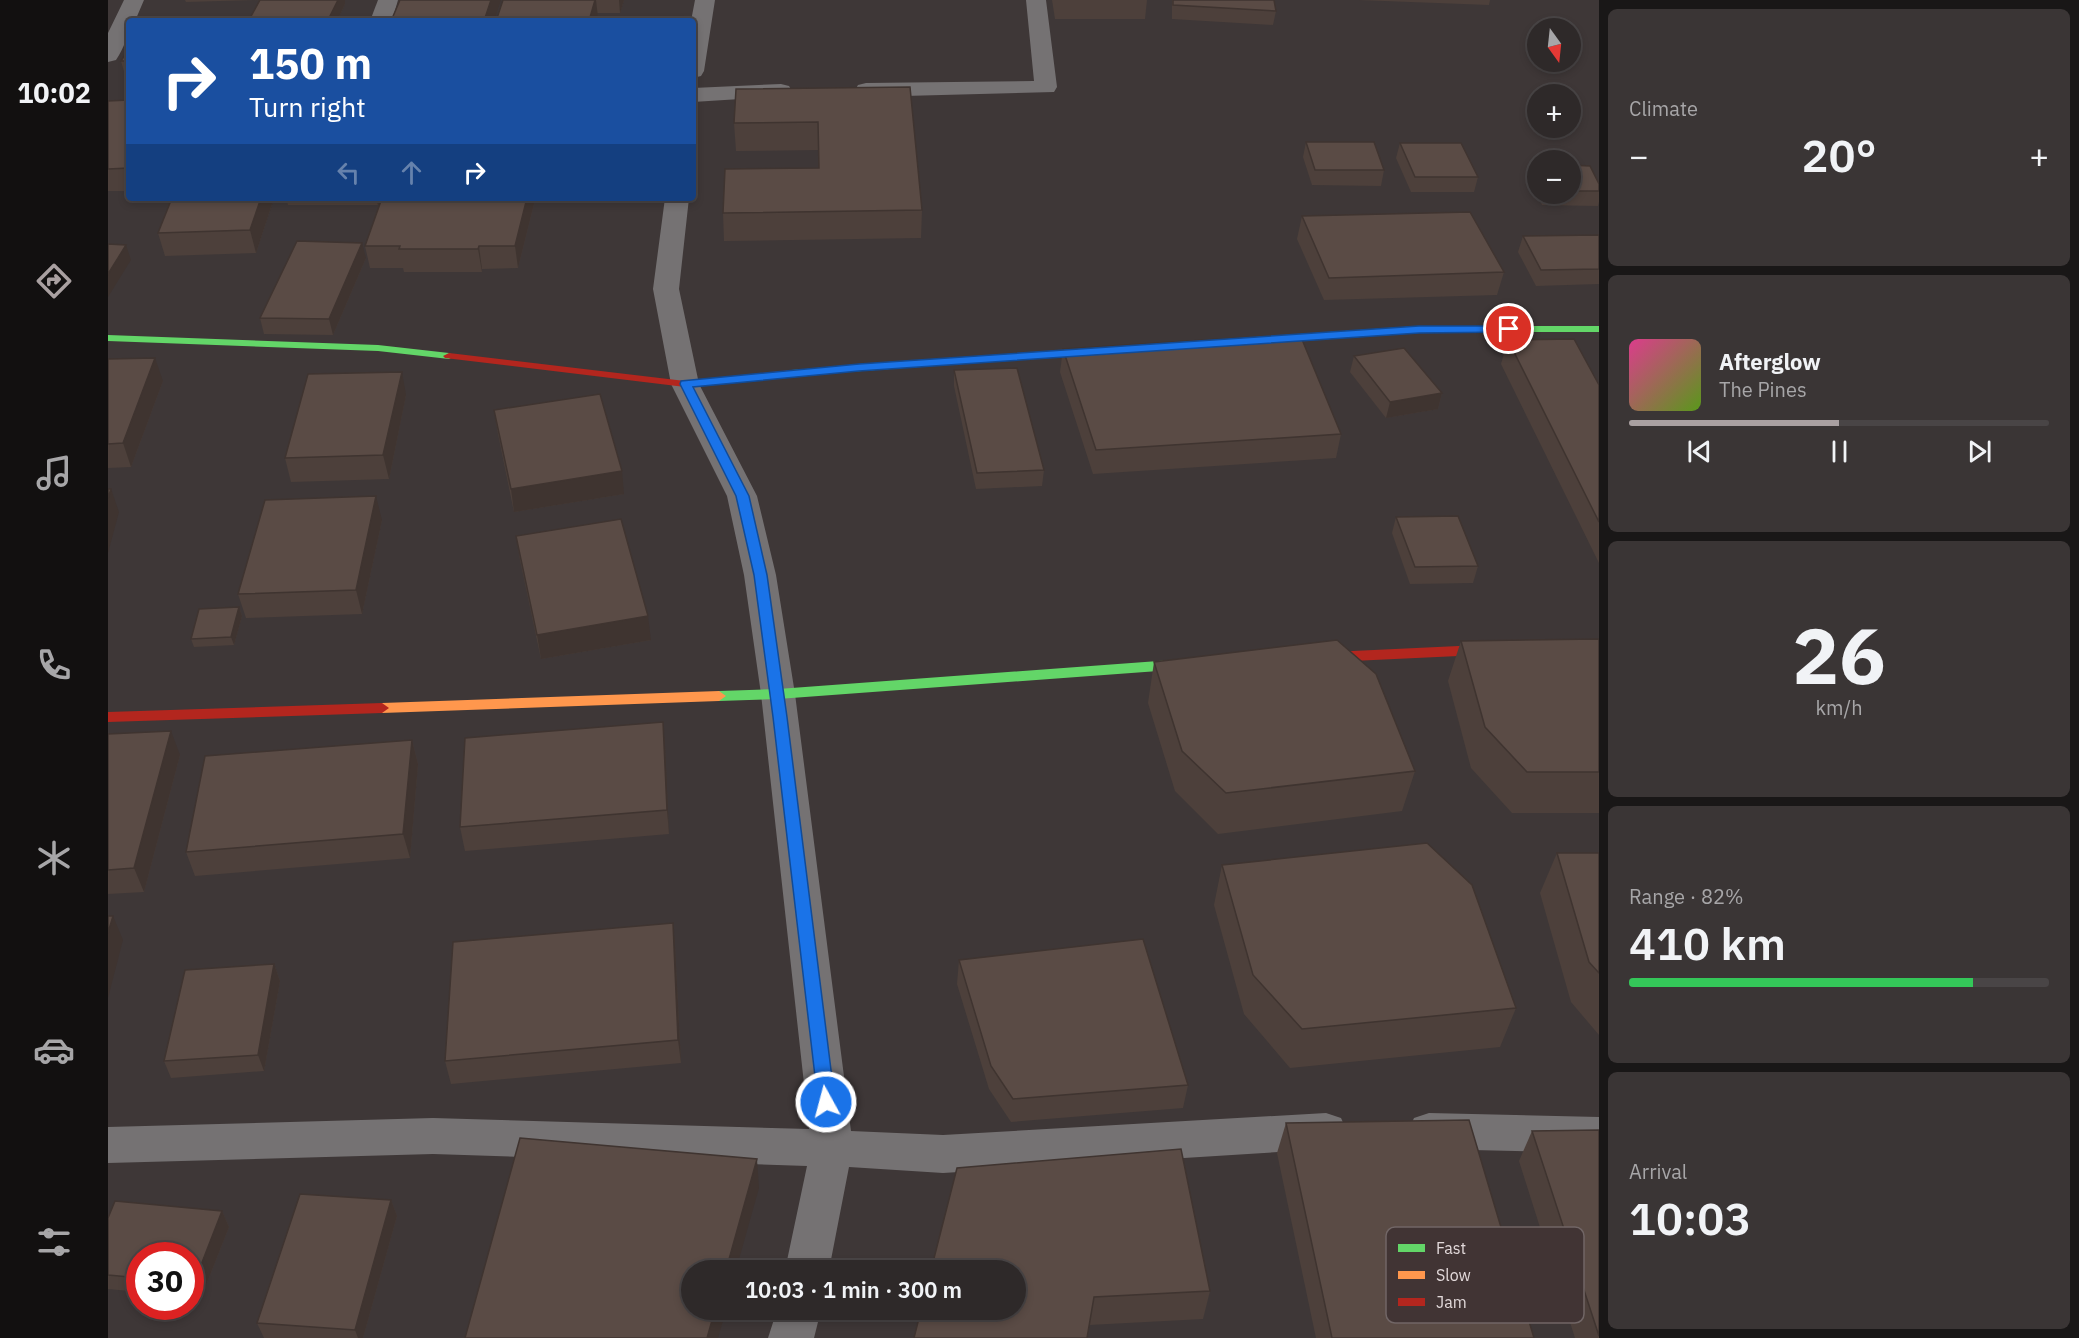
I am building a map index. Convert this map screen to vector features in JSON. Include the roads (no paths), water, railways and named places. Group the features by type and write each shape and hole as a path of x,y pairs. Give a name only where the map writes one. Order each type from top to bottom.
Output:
{"street":[{"path":"108,55 134,0"},
{"path":"382,18 388,0"},
{"path":"696,52 705,0"},
{"path":"839,90 1046,87 1036,0"},
{"path":"696,95 805,90"},
{"path":"677,201 666,289 685,384 742,496 760,575 777,694 832,1148 809,1260"},
{"path":"1240,341 1419,329 1599,329"},
{"path":"108,338 378,348 685,384 859,368 1121,350"},
{"path":"1293,659 1517,649"},
{"path":"108,717 777,694 1210,662"},
{"path":"108,1145 433,1136 832,1148 943,1154 1374,1130 1599,1135"},
{"path":"792,1338 797,1320"}]}
